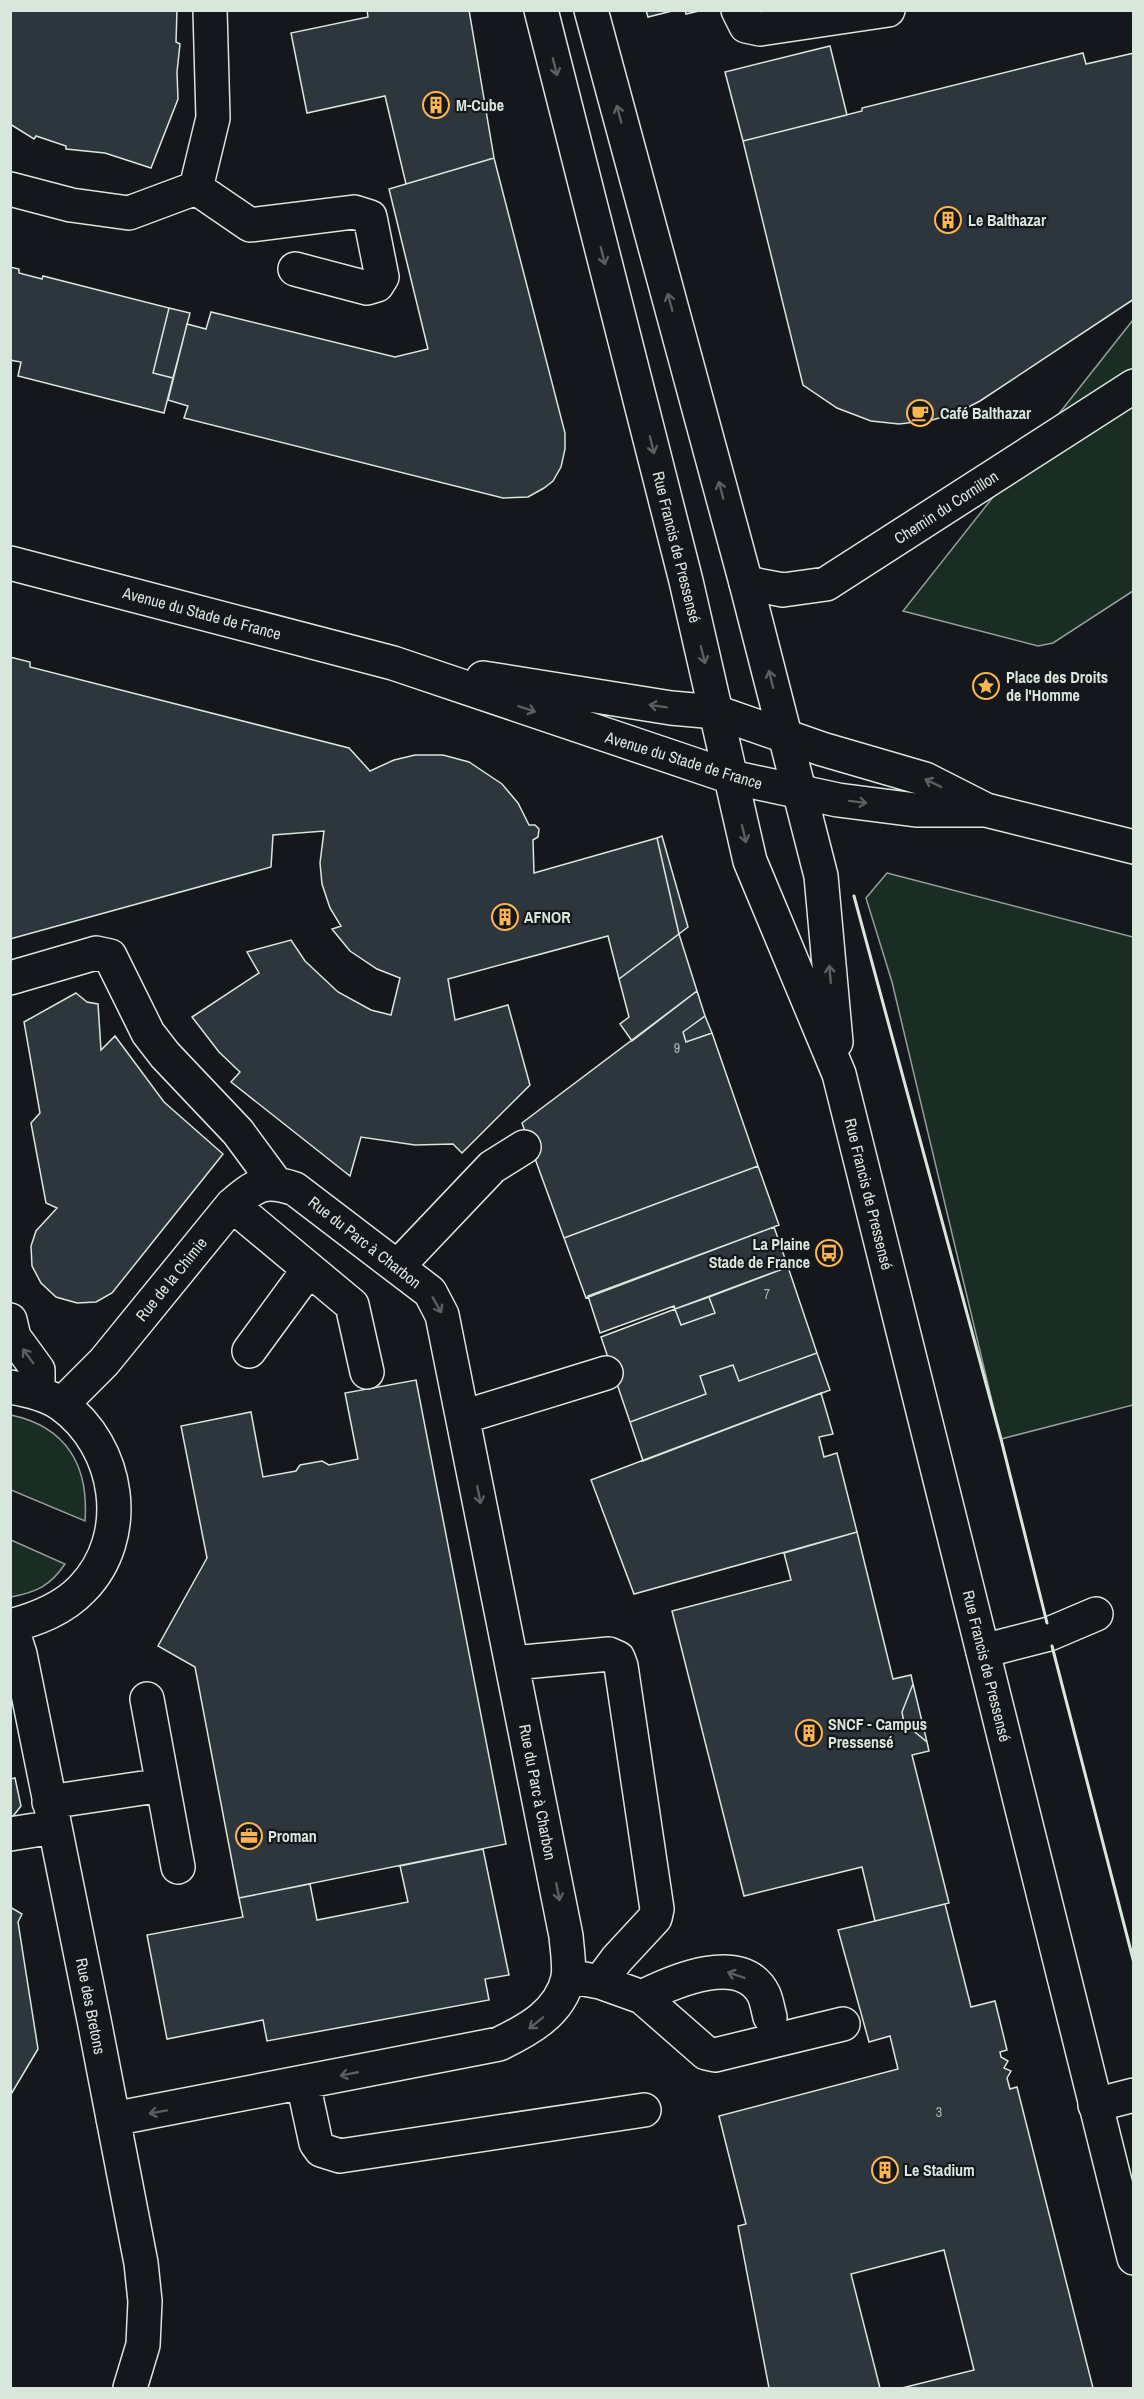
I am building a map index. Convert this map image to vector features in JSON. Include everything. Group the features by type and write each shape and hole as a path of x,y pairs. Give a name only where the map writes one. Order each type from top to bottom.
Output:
{"street":[{"path":"196,188 213,118 210,10"},
{"name":"Rue Francis de Pressensé","path":"541,10 681,559 750,861 839,1074 1134,2258"},
{"name":"Rue Francis de Pressensé","path":"591,10 746,583 821,876 839,1074"},
{"path":"738,10 746,26 760,29 888,10"},
{"path":"10,189 71,205 129,213 196,188"},
{"path":"196,188 250,225 354,212 369,217 382,278 377,285 367,288 295,268"},
{"name":"Chemin du Cornillon","path":"746,583 783,590 826,584 1134,386"},
{"name":"Avenue du Stade de France","path":"10,563 393,663 731,777 800,792 916,810 986,810"},
{"name":"Avenue du Stade de France","path":"393,663 671,708 716,712 925,779 986,810 1134,847"},
{"name":"Rue du Parc à Charbon","path":"10,978 96,953 110,956 148,1033 165,1055 285,1185 398,1266 429,1292 442,1314 566,1936 568,1976 564,1991 553,2007 533,2027 499,2044 113,2119"},
{"path":"398,1266 492,1167 524,1147"},
{"name":"Rue de la Chimie","path":"37,1395 104,1362 232,1205 255,1186 285,1185"},
{"path":"232,1205 352,1305 367,1372"},
{"path":"249,1351 309,1269"},
{"path":"10,1320 14,1337 38,1370 37,1395 92,1434 97,1443 111,1471 116,1514 105,1556 83,1588 50,1613 11,1626"},
{"path":"464,1416 606,1373"},
{"path":"983,1652 1049,1634 1096,1614"},
{"name":"Rue des Bretons","path":"11,1626 52,1814 141,2264 145,2301 143,2345 130,2388"},
{"path":"513,1663 609,1654 618,1658 621,1666 657,1909 655,1918 617,1959 600,1982"},
{"path":"147,1699 178,1867"},
{"path":"10,1834 52,1814 163,1785"},
{"path":"642,1997 670,1983 719,1971 736,1973 764,1993 770,2017"},
{"path":"568,1976 600,1982 642,1997 699,2050 715,2055 843,2024"},
{"path":"303,2083 316,2143 321,2150 340,2156 644,2110"},
{"path":"1095,2105 1134,2095"}],"green space":[{"path":"1133,320 1133,591 1053,643 1038,646 903,611"},
{"path":"887,873 1133,937 1133,1405 1001,1439 892,982 866,898"},
{"path":"11,1415 47,1429 71,1452 83,1483 85,1521 11,1490"},
{"path":"11,1540 65,1564 54,1578 42,1587 11,1597"}],"building":[{"path":"10,10 177,10 176,42 180,44 177,72 178,99 151,168 105,153 66,149 66,146 36,136 34,139 10,124"},
{"name":"M-Cube","path":"367,10 469,10 494,158 406,184 385,96 307,113 291,33 368,17"},
{"path":"646,10 676,10 648,17"},
{"path":"685,10 703,10 686,14"},
{"path":"830,46 847,115 743,141 725,72"},
{"name":"Le Balthazar","path":"1083,53 1086,64 1134,53 1134,299 980,401 957,413 932,420 899,424 871,421 837,408 803,385 743,141 862,111 862,108"},
{"path":"494,158 565,433 565,449 561,467 553,481 544,488 528,497 503,498 184,418 188,406 168,400 187,324 206,329 211,312 395,357 428,349 389,189"},
{"path":"10,267 19,269 19,273 42,279 43,276 169,308 153,373 173,378 164,413 18,376 21,362 10,360"},
{"path":"169,308 190,313 173,378 153,373"},
{"name":"AFNOR","path":"10,657 30,662 30,667 349,748 370,771 394,760 415,755 443,755 469,762 502,784 518,803 529,825 535,825 539,829 538,837 533,840 534,873 657,838 679,934 619,979 608,936 448,979 455,1020 508,1005 530,1085 462,1153 453,1144 415,1145 361,1137 350,1176 231,1082 240,1072 219,1052 192,1017 259,973 247,952 291,940 305,961 338,992 371,1010 391,1015 400,978 377,969 350,951 332,929 341,926 330,908 322,884 320,863 324,831 273,835 271,867 10,939"},
{"path":"662,836 688,927 679,934 657,838"},
{"path":"679,934 697,991 632,1041 620,1024 629,1017 619,979"},
{"path":"697,991 705,1016 683,1032 686,1042 712,1033 758,1166 564,1238 522,1123"},
{"path":"76,993 87,1002 98,1004 101,1050 115,1036 164,1102 223,1154 112,1293 96,1302 77,1303 56,1297 41,1283 32,1266 31,1246 36,1231 57,1208 46,1203 31,1123 40,1113 24,1022"},
{"path":"705,1016 712,1033 686,1042 683,1032"},
{"path":"758,1166 779,1225 586,1298 564,1238"},
{"path":"774,1227 788,1267 675,1309 674,1306 600,1333 588,1296"},
{"path":"788,1267 817,1353 739,1381 733,1365 700,1376 706,1394 630,1422 601,1337 675,1309 681,1325 715,1313 709,1297"},
{"path":"709,1297 715,1313 681,1325 675,1309"},
{"path":"817,1353 830,1390 643,1461 630,1422 706,1394 700,1376 733,1365 739,1381"},
{"path":"416,1380 506,1844 239,1898 195,1667 158,1646 207,1558 181,1426 251,1412 263,1477 296,1471 300,1465 322,1461 329,1465 358,1459 345,1393"},
{"path":"821,1393 833,1434 819,1437 824,1457 837,1453 857,1532 634,1594 591,1480"},
{"name":"SNCF - Campus Pressensé","path":"857,1532 893,1679 911,1675 913,1684 902,1712 904,1723 927,1742 929,1751 912,1755 949,1903 875,1921 862,1867 744,1896 672,1611 791,1580 784,1553"},
{"path":"913,1684 927,1742 904,1723 902,1712"},
{"path":"15,1778 21,1806 10,1820 10,1779"},
{"path":"483,1849 509,1975 485,1979 489,2000 267,2041 263,2020 167,2039 147,1935 243,1917 239,1898 310,1884 317,1920 408,1902 400,1866"},
{"name":"Le Stadium","path":"945,1904 971,2007 995,2001 1007,2050 1000,2052 1001,2057 1008,2061 1004,2068 1011,2071 1007,2078 1010,2089 1017,2087 1093,2388 902,2388 974,2370 944,2250 851,2274 880,2388 769,2388 738,2226 746,2224 719,2116 898,2069 890,2036 869,2042 838,1930"},
{"path":"10,1907 22,1914 18,1922 38,2049 10,2096"}],"wall":[{"path":"854,896 1001,1439 1047,1623"},
{"path":"1052,1646 1134,1963"}],"place":[{"name":"M-Cube","path":"436,105"},
{"name":"Le Balthazar","path":"948,220"},
{"name":"Café Balthazar","path":"920,413"},
{"name":"Place des Droits de l'Homme","path":"986,686"},
{"name":"AFNOR","path":"505,917"},
{"name":"La Plaine Stade de France","path":"829,1253"},
{"name":"SNCF - Campus Pressensé","path":"809,1733"},
{"name":"Proman","path":"249,1836"},
{"name":"Le Stadium","path":"885,2170"}]}
